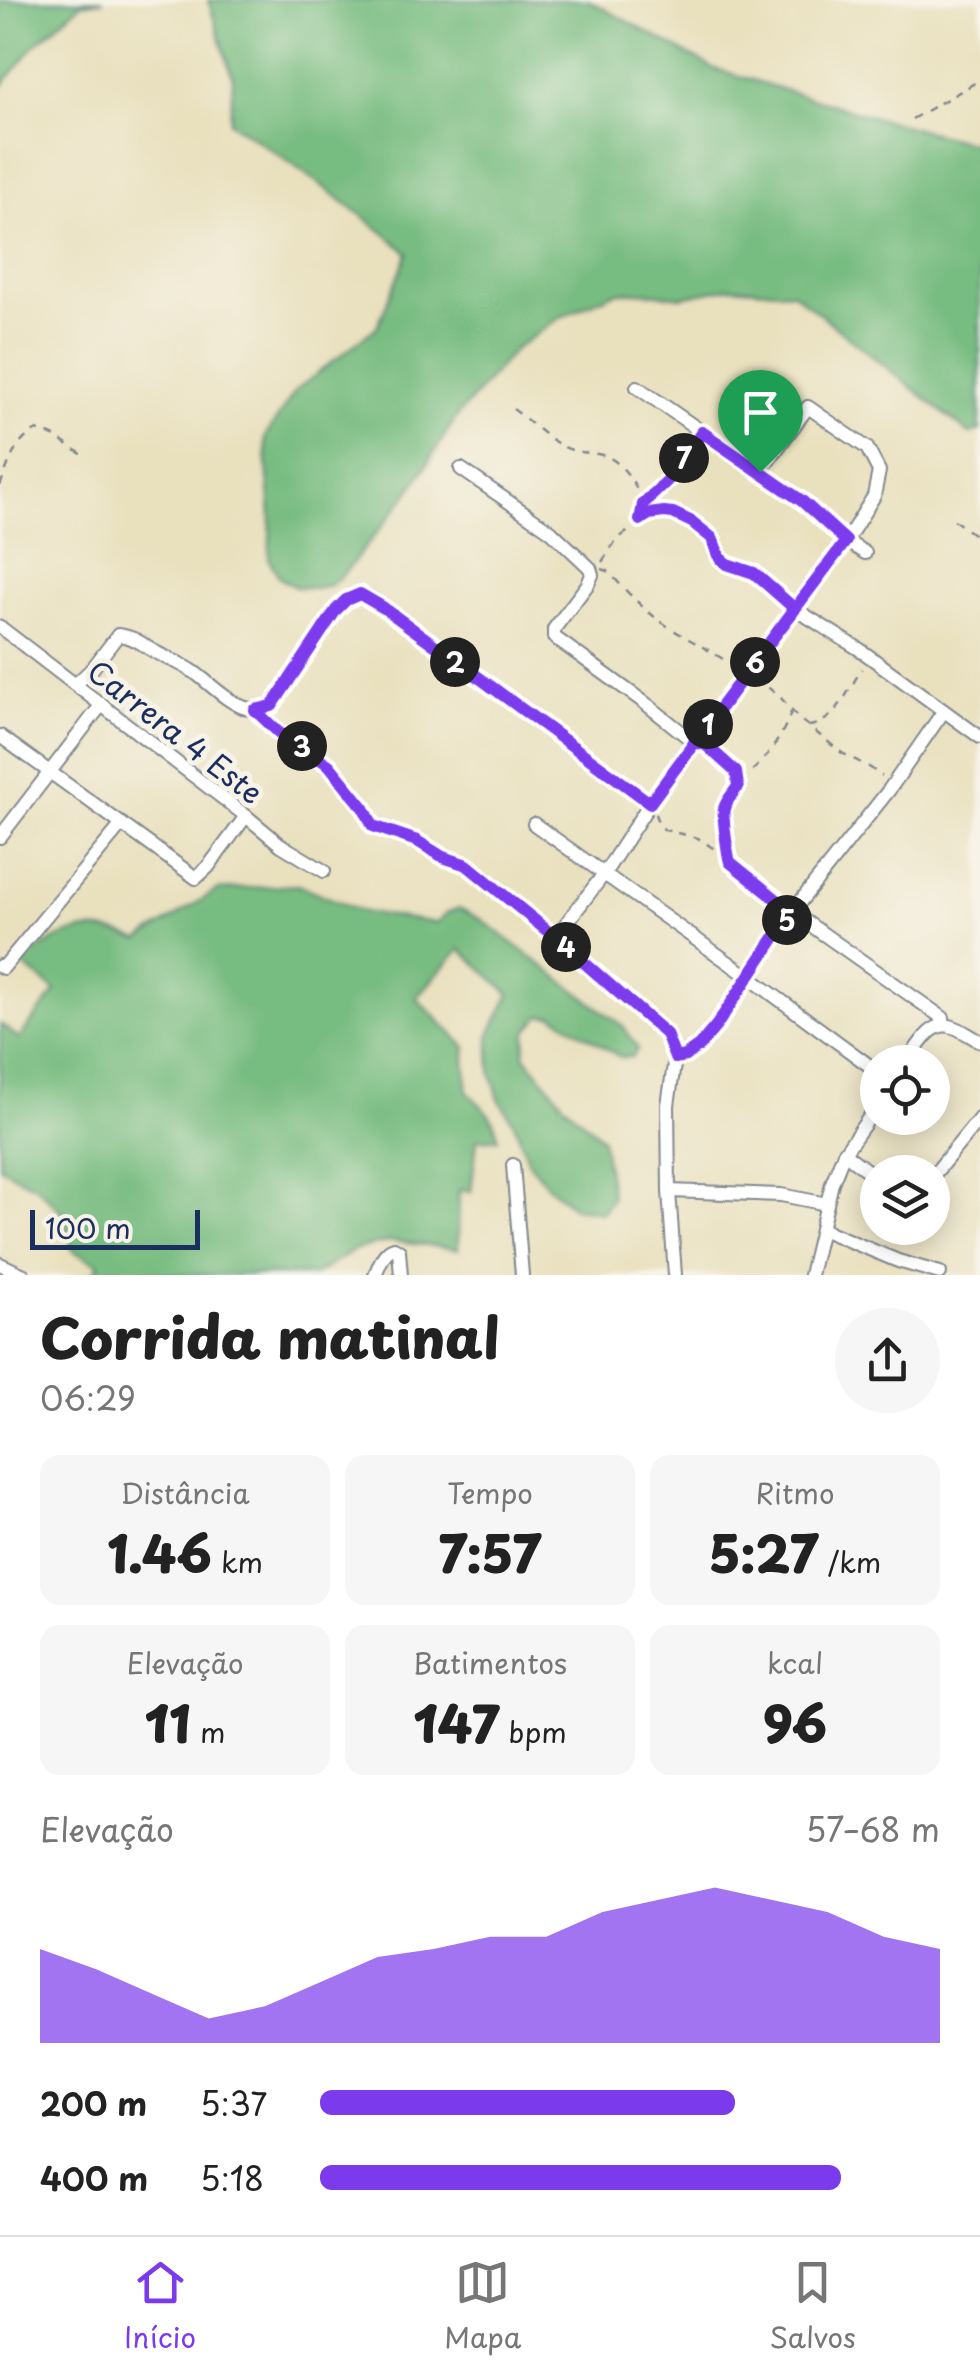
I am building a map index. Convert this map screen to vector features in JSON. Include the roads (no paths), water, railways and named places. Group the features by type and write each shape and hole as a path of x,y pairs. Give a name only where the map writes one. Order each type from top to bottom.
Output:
{"street":[{"path":"637,387 802,501 865,553"},
{"path":"556,938 694,742 846,541 874,496 879,471 866,448 808,406 760,472"},
{"path":"640,520 643,504 670,478 702,432"},
{"path":"461,470 551,531 590,568 590,580 554,629 554,637 694,742"},
{"path":"76,684 118,635 132,637 192,670 227,701 255,710 272,706 336,610 353,595 371,599 418,635"},
{"path":"795,609 980,737"},
{"name":"Carrera 4 Este","path":"0,627 280,845 324,871"},
{"path":"0,837 102,704"},
{"path":"749,977 792,912 889,790 943,712"},
{"path":"0,736 196,878 246,816"},
{"path":"1,967 122,824"},
{"path":"534,824 860,1059"},
{"path":"730,862 792,912 943,1018 944,1026"},
{"path":"467,865 666,1034 675,1058 668,1105 675,1275"},
{"path":"919,1045 936,1028 944,1026 952,1026 980,1041"},
{"path":"950,1155 980,1118"},
{"path":"810,1275 832,1183 844,1153 860,1130"},
{"path":"844,1153 860,1165"},
{"path":"512,1164 522,1275"},
{"path":"669,1191 781,1195 827,1204"},
{"path":"821,1228 898,1261 940,1272"},
{"path":"375,1275 394,1248 399,1252 401,1271"},
{"path":"0,1264 24,1275"}]}
